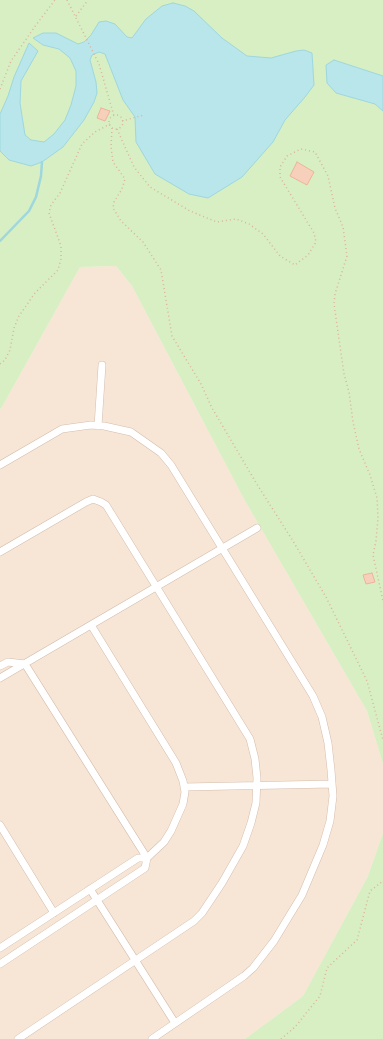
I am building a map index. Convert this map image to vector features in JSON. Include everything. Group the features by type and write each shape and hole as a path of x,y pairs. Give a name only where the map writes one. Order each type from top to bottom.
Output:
{"street":[{"path":"98,426 102,364"},
{"path":"0,465 62,429 75,426 98,426 131,432 162,453 171,465 313,696 322,717 328,743 333,796 330,821 323,845 302,895 274,941 253,968 244,976 152,1039"},
{"path":"0,552 86,502 93,499 106,505 250,739 255,759 257,785 256,803 251,824 243,846 211,901 194,921 18,1039"},
{"path":"0,678 257,528"},
{"path":"0,964 145,868 147,858 164,842 171,831 182,804 185,792 183,781 176,763 91,625"},
{"path":"0,666 8,662 26,664"},
{"path":"26,664 147,858"},
{"path":"184,787 332,784"},
{"path":"0,825 54,913"},
{"path":"0,948 138,858 147,858"},
{"path":"90,889 175,1023"}],"path":[{"path":"0,89 10,62 56,0"},
{"path":"66,0 97,59 114,116"},
{"path":"75,16 88,0"},
{"path":"112,128 117,129 122,125 122,122 143,115"},
{"path":"114,116 119,116 122,122"},
{"path":"114,116 110,119 112,128 111,147 113,162 125,179 122,189 114,202 113,208 121,221 143,242 161,270 172,336 202,384 212,408 258,486 326,597 366,681 383,740"},
{"path":"0,364 5,360 10,350 14,328 19,316 34,293 58,270 61,259 61,246 49,213 51,205 60,193 82,144 95,132 110,124"},
{"path":"117,129 134,167 150,187 190,211 217,222 236,219 249,224 263,234 280,256 295,265 308,255 316,242 314,233 280,177 280,167 287,156 301,149 315,152 328,176 335,208 343,227 347,256 335,294 334,304 344,374 350,392 353,422 376,498 378,518 373,555 383,601"},
{"path":"281,1039 295,1027 320,996 327,968 357,940 370,891 383,881"}],"shaded area":[{"path":"116,266 132,286 244,499 367,711 383,764 383,833 368,876 303,996 245,1039 0,1039 0,409 80,267"}],"green space":[{"path":"0,0 383,0 383,764 367,711 244,499 132,286 116,266 80,267 0,409"},
{"path":"383,833 383,1039 245,1039 303,996 368,876"}],"water":[{"path":"173,3 185,6 194,11 222,38 247,56 271,58 304,50 312,53 314,85 285,120 273,142 242,177 208,198 189,194 155,174 136,142 135,117 123,100 105,54 99,52 92,55 90,60 96,82 97,93 94,102 84,120 63,147 42,162 31,166 9,160 0,151 0,114 29,43 38,51 21,81 20,103 25,135 31,140 44,142 54,134 65,120 71,105 76,86 76,71 70,58 59,49 43,45 33,38 43,33 56,33 78,44 84,42 91,35 99,22 106,21 115,24 127,37 132,38 146,19 162,6"},
{"path":"334,60 383,76 383,111 375,104 336,93 327,83 326,65"}],"building":[{"path":"101,108 110,111 105,121 97,118"},
{"path":"297,162 314,172 307,185 290,176"},
{"path":"372,573 375,582 366,584 363,575"}],"waterway":[{"path":"0,241 29,211 36,197 41,176 42,162"}]}
